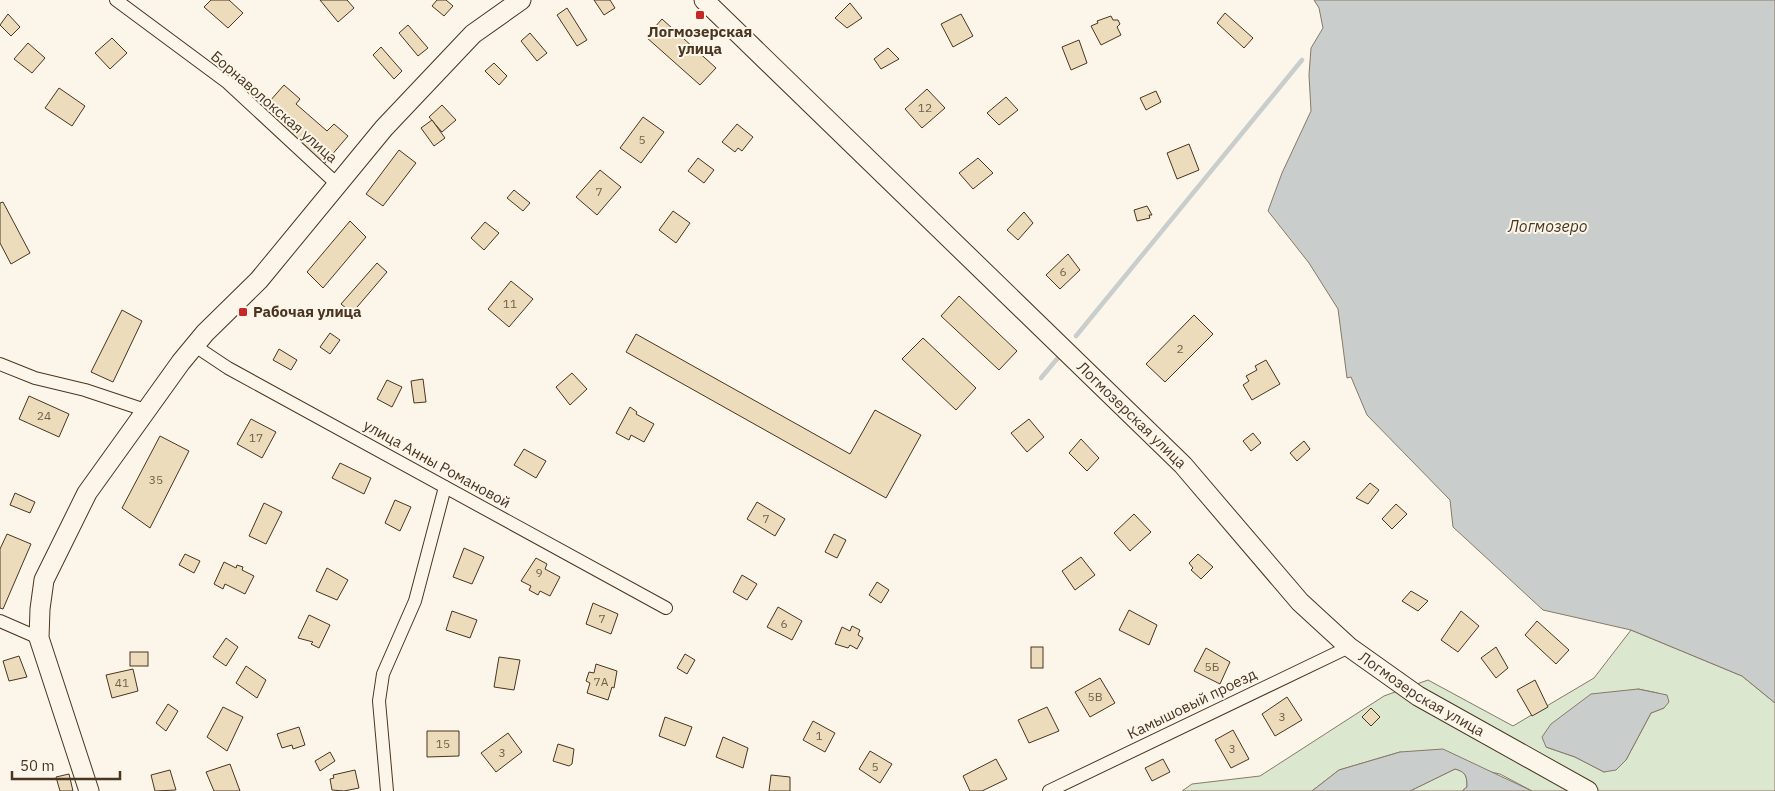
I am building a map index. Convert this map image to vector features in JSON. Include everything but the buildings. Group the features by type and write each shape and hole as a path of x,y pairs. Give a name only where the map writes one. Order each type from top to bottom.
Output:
{"street":[{"name":"Борнаволокская улица","path":"116,0 228,83 338,185"},
{"path":"89,791 39,638 44,580 87,493 145,410 195,346 259,280 384,128 473,34 521,0"},
{"name":"Логмозерская улица","path":"704,0 1183,465 1300,602 1349,647 1418,696 1588,791"},
{"name":"улица Анны Романовой","path":"195,346 228,368 666,608"},
{"path":"0,364 35,378 85,390 145,410"},
{"path":"387,791 379,701 383,674 415,601 445,487"},
{"path":"0,621 39,638"},
{"name":"Камышовый проезд","path":"1049,791 1349,647"}],"green space":[{"path":"1631,630 1742,676 1775,703 1775,791 1532,791 1500,774 1400,752 1339,770 1312,791 1182,791 1192,784 1260,776 1384,696 1428,680 1513,726 1594,678","holes":["1638,689 1658,693 1664,708 1651,713 1626,760 1604,772 1575,757 1546,747"]},
{"path":"1455,769 1464,773 1466,777 1467,787 1462,791 1410,791"}],"water":[{"name":"Логмозеро","path":"1314,0 1775,0 1775,703 1742,676 1631,630 1543,610 1453,527 1450,500 1367,415 1351,377 1347,378 1338,309 1309,263 1268,211 1282,173 1311,111 1309,75 1311,48 1323,28 1319,8"},
{"path":"1638,689 1667,695 1669,702 1664,708 1651,713 1626,760 1616,770 1604,772 1575,757 1546,747 1542,737 1551,724 1591,694"},
{"path":"1443,749 1532,791 1462,791 1467,787 1466,777 1464,773 1455,769 1410,791 1312,791 1339,770 1400,752"}],"waterway":[{"path":"1076,336 1302,60"},
{"path":"1041,378 1062,353"}],"place":[{"name":"Логмозерская улица","path":"700,15"},
{"name":"Рабочая улица","path":"243,312"}]}
